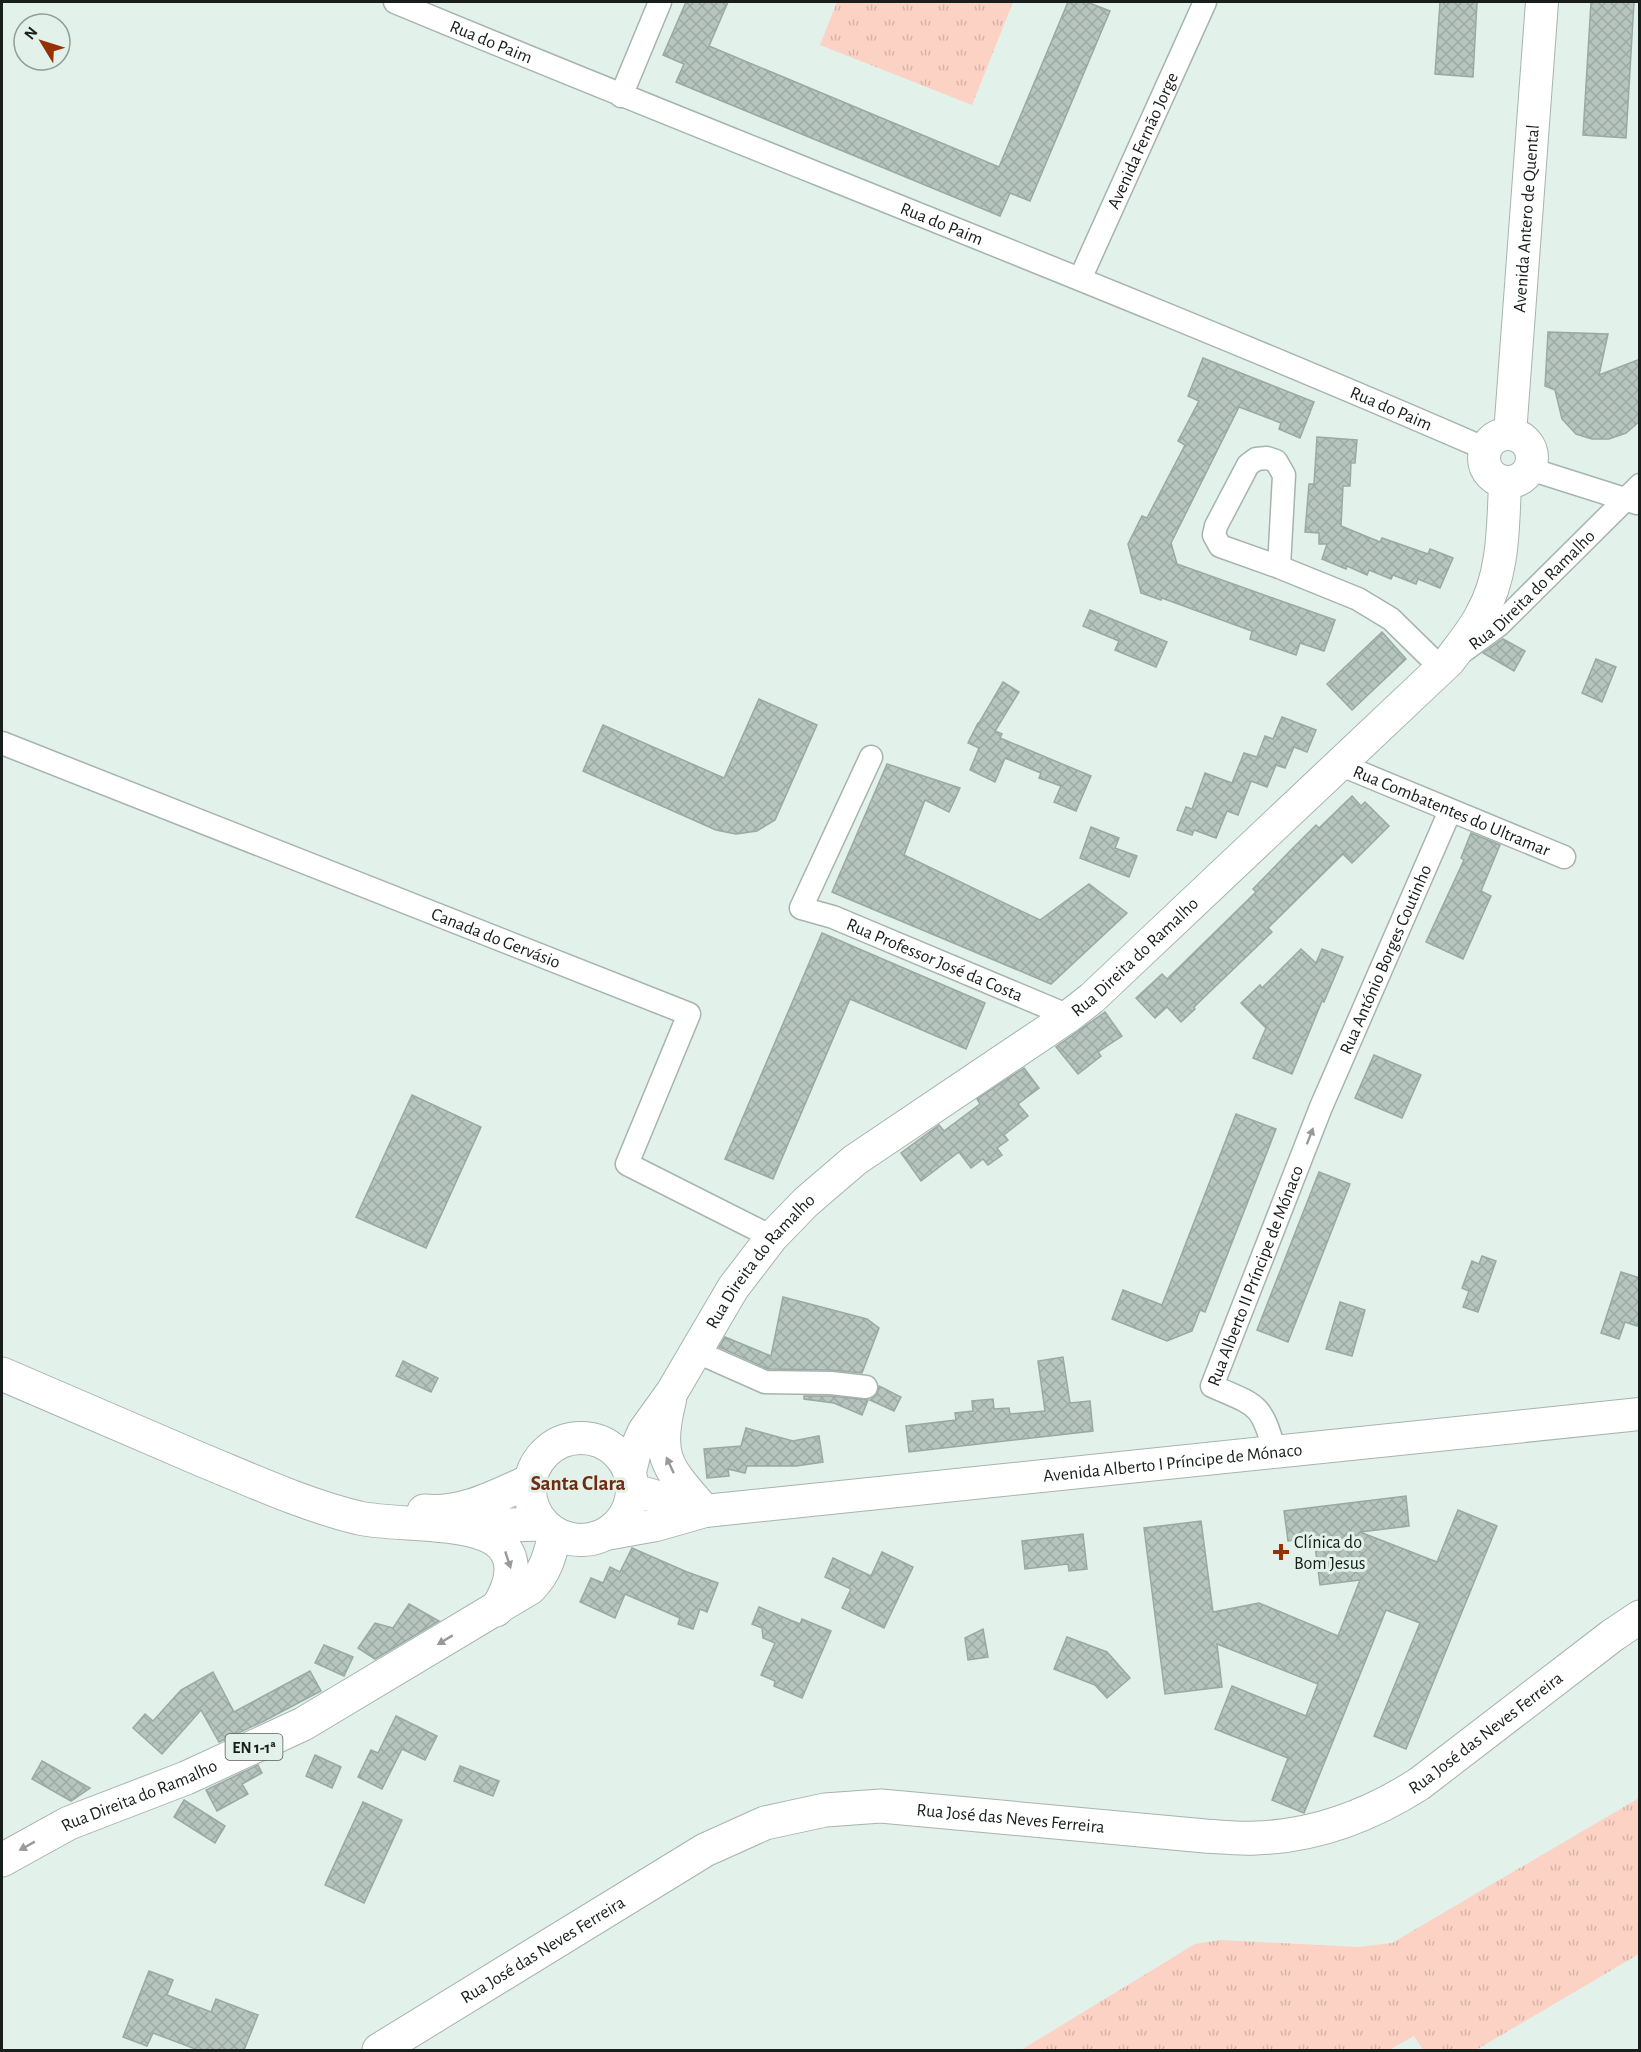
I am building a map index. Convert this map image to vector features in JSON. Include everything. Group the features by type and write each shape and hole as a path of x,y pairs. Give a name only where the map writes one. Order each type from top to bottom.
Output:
{"main road":[{"name":"Avenida Antero de Quental","path":"1498,441 1542,2"},
{"path":"1445,664 1482,615 1495,581 1517,476 1532,457 1529,446 1521,438 1498,441 1484,460 1487,470 1494,478 1517,476"},
{"name":"Rua Direita do Ramalho","path":"631,1481 640,1441 733,1288 772,1237 806,1202 855,1160 1069,1016 1092,998 1445,664"},
{"path":"2,1352 263,1464 367,1504 440,1513 474,1506 530,1481"},
{"path":"2,1374 243,1478 306,1501 360,1518 486,1534 506,1551 511,1564 510,1584 496,1610"},
{"path":"595,1439 664,1402"},
{"path":"664,1402 662,1440 665,1456 675,1476 705,1511"},
{"name":"Avenida Alberto I Príncipe de Mónaco","path":"606,1534 656,1525 705,1511 1640,1414"},
{"path":"442,1527 549,1529 572,1540 590,1540 606,1534 620,1522 629,1508 631,1481 616,1451 595,1439 577,1437 559,1442 545,1452 535,1465 530,1481 530,1497 534,1511 549,1529"},
{"name":"Avenida Alberto I Príncipe de Mónaco","path":"631,1481 705,1511"},
{"name":"EN 1-1ª","path":"496,1610 541,1578 549,1560 549,1529"},
{"path":"1613,1635 1640,1604"},
{"name":"Rua Direita do Ramalho","path":"2,1860 69,1823 186,1778 303,1725 496,1610"},
{"name":"Rua José das Neves Ferreira","path":"379,2050 705,1850 765,1823 825,1809 881,1806 1252,1839 1313,1831 1359,1817 1392,1802 1419,1784 1613,1635 1640,1617"}],"street":[{"name":"Rua do Paim","path":"395,2 621,96 1080,279 1498,441"},
{"path":"621,96 660,2"},
{"name":"Avenida Fernão Jorge","path":"1080,279 1205,2"},
{"path":"1279,567 1284,475 1276,461 1267,458 1256,459 1248,465 1216,526 1214,535 1220,546 1358,599 1391,619 1445,664"},
{"path":"1517,476 1635,496"},
{"name":"Rua Direita do Ramalho","path":"1445,664 1499,626 1635,496"},
{"name":"Canada do Gervásio","path":"2,742 689,1014 627,1164 772,1237"},
{"name":"Rua Professor José da Costa","path":"871,757 801,908 833,917 1069,1016"},
{"name":"Rua Combatentes do Ultramar","path":"1339,764 1564,856"},
{"name":"Rua António Borges Coutinho","path":"1321,1107 1450,811"},
{"name":"Rua Alberto II Príncipe de Mónaco","path":"1275,1452 1262,1414 1252,1403 1212,1386 1321,1107"},
{"path":"695,1351 765,1382 831,1383 866,1387"}],"green space":[{"path":"837,2 1013,2 972,105 820,45"},
{"path":"1639,1798 1639,1954 1476,2050 1423,2050 1414,2036 1389,2050 1021,2050 1195,1944 1220,1940 1358,1947 1392,1943"}],"building":[{"path":"686,2 728,2 709,46 999,167 1068,2 1087,2 1110,11 1030,201 1010,193 1000,216 676,82 684,64 663,55"},
{"path":"1440,2 1477,2 1473,77 1435,74"},
{"path":"1591,2 1634,2 1626,138 1583,135"},
{"path":"1548,332 1608,334 1599,375 1640,359 1640,421 1626,433 1609,439 1592,439 1576,434 1562,419 1555,390 1545,386"},
{"path":"1203,358 1314,402 1300,438 1279,429 1281,423 1239,407 1171,543 1177,564 1335,620 1324,651 1300,643 1296,655 1250,639 1252,631 1162,598 1161,600 1141,593 1128,544 1142,516 1147,518 1185,445 1178,441 1199,401 1188,396"},
{"path":"1317,437 1357,440 1355,463 1351,463 1350,486 1343,486 1341,526 1380,542 1382,538 1428,554 1430,549 1453,558 1440,588 1418,579 1416,584 1393,575 1391,579 1369,570 1367,575 1322,559 1327,544 1319,544 1319,533 1305,532 1309,484 1314,484"},
{"path":"1090,610 1167,642 1156,667 1115,650 1119,641 1083,626"},
{"path":"1382,632 1406,659 1352,710 1327,684"},
{"path":"1503,639 1525,651 1514,671 1483,653"},
{"path":"1596,659 1616,667 1602,702 1582,693"},
{"path":"1003,682 1019,692 995,731 1002,734 1000,738 1091,776 1076,811 1054,802 1061,786 1039,778 1041,773 1005,758 995,782 970,770 979,748 968,743"},
{"path":"759,699 817,725 775,820 757,831 736,834 716,830 583,771 603,725 724,778"},
{"path":"1282,717 1316,730 1307,752 1294,747 1285,768 1276,765 1267,787 1251,781 1238,815 1227,811 1216,838 1194,830 1192,835 1177,830 1186,807 1192,809 1205,773 1232,783 1244,753 1257,757 1265,736 1273,739"},
{"path":"887,764 960,788 949,812 925,800 904,855 1040,920 1089,884 1127,913 1051,984 832,892"},
{"path":"1352,796 1361,806 1365,802 1389,826 1352,863 1343,854 1268,928 1272,932 1181,1022 1167,1007 1155,1018 1136,998 1162,974 1167,979 1256,892 1253,889 1316,825 1319,828"},
{"path":"1091,827 1119,838 1115,848 1137,856 1129,877 1080,858"},
{"path":"1471,833 1500,845 1481,891 1491,896 1463,959 1426,942 1464,860 1461,858"},
{"path":"822,933 985,1003 966,1049 850,999 773,1179 725,1159"},
{"path":"1301,949 1316,963 1322,949 1343,957 1292,1074 1253,1058 1266,1028 1241,1003 1260,985 1262,988"},
{"path":"1105,1012 1122,1036 1098,1052 1101,1056 1078,1074 1056,1047"},
{"path":"1374,1055 1421,1075 1402,1118 1355,1098"},
{"path":"1024,1068 1039,1088 1018,1104 1028,1116 1004,1135 1008,1140 997,1148 1002,1155 988,1165 983,1159 971,1168 959,1152 921,1181 901,1153 939,1125 944,1131 980,1104 977,1099"},
{"path":"412,1095 481,1127 426,1248 356,1217"},
{"path":"1236,1114 1276,1129 1205,1312 1200,1310 1192,1331 1167,1341 1112,1319 1123,1290 1162,1305"},
{"path":"1319,1172 1350,1184 1288,1342 1257,1330"},
{"path":"1482,1256 1496,1261 1478,1312 1463,1307 1469,1291 1462,1288 1472,1261 1479,1264"},
{"path":"1621,1272 1640,1278 1640,1317 1637,1326 1625,1322 1619,1339 1601,1333"},
{"path":"783,1297 867,1319 879,1328 862,1373 768,1369 719,1347 725,1337 771,1356"},
{"path":"1340,1302 1365,1310 1352,1356 1326,1349"},
{"path":"1063,1357 1070,1403 1090,1401 1093,1431 909,1452 906,1426 956,1420 955,1413 973,1411 972,1401 993,1399 994,1409 1009,1408 1010,1414 1045,1411 1038,1361"},
{"path":"403,1361 438,1378 431,1392 396,1376"},
{"path":"879,1386 901,1397 894,1411 870,1400 877,1395"},
{"path":"804,1396 868,1400 862,1415 834,1403 804,1399"},
{"path":"746,1428 793,1441 819,1436 823,1462 796,1466 747,1466 745,1473 728,1469 729,1476 707,1478 704,1449 741,1446"},
{"path":"1406,1496 1409,1526 1360,1532 1437,1562 1458,1510 1497,1526 1406,1749 1374,1736 1420,1623 1386,1610 1304,1813 1272,1800 1288,1758 1215,1729 1232,1686 1306,1716 1318,1684 1217,1644 1222,1687 1165,1694 1144,1528 1201,1521 1213,1612 1259,1603 1338,1636 1360,1580 1320,1585 1314,1538 1288,1541 1284,1511"},
{"path":"1083,1534 1087,1569 1069,1571 1068,1564 1025,1569 1022,1541"},
{"path":"632,1548 718,1583 707,1612 700,1609 693,1629 678,1624 680,1618 625,1594 615,1618 580,1602 591,1578 603,1583 610,1567 620,1572"},
{"path":"882,1552 913,1567 884,1628 842,1608 851,1589 825,1577 833,1558 871,1576"},
{"path":"409,1604 439,1621 375,1659 358,1648 375,1623 393,1628"},
{"path":"759,1607 800,1624 802,1619 831,1631 802,1698 774,1686 775,1681 761,1675 775,1643 763,1638 762,1628 752,1624"},
{"path":"983,1629 988,1657 968,1660 965,1638"},
{"path":"1067,1637 1107,1652 1130,1678 1107,1698 1095,1685 1054,1669"},
{"path":"324,1645 353,1657 344,1676 315,1663"},
{"path":"310,1671 321,1691 219,1742 201,1710 162,1754 133,1728 145,1714 153,1721 181,1690 213,1672 234,1712"},
{"path":"396,1716 437,1736 425,1760 402,1749 382,1789 358,1777 371,1750 378,1753"},
{"path":"315,1755 341,1767 332,1788 306,1776"},
{"path":"42,1761 90,1788 71,1801 32,1779"},
{"path":"258,1765 262,1773 242,1784 248,1794 217,1811 206,1790"},
{"path":"460,1766 499,1781 493,1796 454,1781"},
{"path":"184,1800 225,1826 215,1843 174,1817"},
{"path":"363,1802 402,1820 364,1903 325,1885"},
{"path":"149,1971 173,1980 167,1995 211,2012 216,1999 258,2015 244,2050 198,2050 153,2033 147,2046 123,2037"}],"place":[{"name":"Clínica do Bom Jesus","path":"1281,1552"}],"district":[{"name":"Santa Clara","path":"578,1483"}]}
